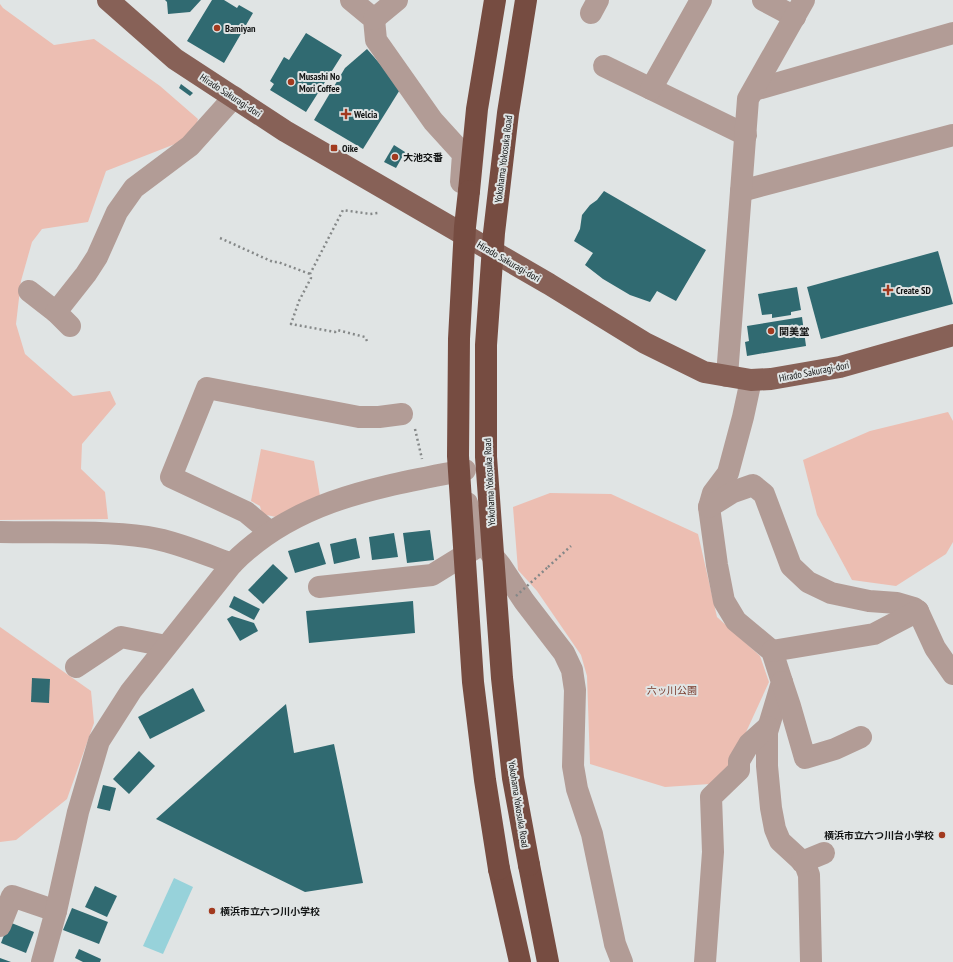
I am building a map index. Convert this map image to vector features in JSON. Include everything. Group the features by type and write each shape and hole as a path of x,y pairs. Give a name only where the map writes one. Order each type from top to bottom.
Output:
{"highway":[{"path":"495,0 477,109 465,228 459,339 458,456 473,682 484,772 499,869 520,962"},
{"name":"Yokohama Yokosuka Road","path":"526,0 508,113 494,233 486,345 486,457 502,678 514,778 548,962"}],"main road":[{"name":"Hirado Sakuragi-dori","path":"108,0 175,59 285,131 549,284 645,343 704,372 751,380 771,379 840,366 953,335"}],"street":[{"path":"351,0 374,19 376,40 433,121 463,154 458,218 455,229"},
{"path":"374,19 397,0"},
{"path":"652,89 701,0"},
{"path":"727,376 748,99 800,8 763,0"},
{"path":"754,90 953,33"},
{"path":"604,66 746,135"},
{"path":"29,291 63,319 86,274 97,257 117,212 134,188 190,146 234,97"},
{"path":"741,191 953,135"},
{"path":"474,240 469,272 465,394 465,470 467,505 475,534 501,566 524,601 564,653 572,670 574,690 573,766 577,789 592,834 615,944 622,962"},
{"path":"751,380 728,473 712,493 709,507 717,565 724,601 736,621 772,651 790,706 804,758 835,749 861,737"},
{"path":"270,532 246,512 172,477 206,388 359,417 379,417 408,420"},
{"path":"42,962 56,911 78,812 99,741 132,691 232,564 245,551 270,532 304,513 342,498 373,489 465,470"},
{"path":"709,507 733,492 753,485 764,494 791,566 808,582 831,593 869,601 897,603 914,608 918,612 935,648 953,674"},
{"path":"0,532 101,533 149,537 181,546 232,564"},
{"path":"319,587 432,575 483,544"},
{"path":"772,651 874,634 918,612"},
{"path":"76,667 122,637 166,646"},
{"path":"782,682 767,732 767,766 771,808 775,830 780,841 805,864 809,874 811,962"},
{"path":"705,962 714,852 711,797 739,770 739,761 749,744 768,727"},
{"path":"802,862 824,853"},
{"path":"0,926 6,893 56,911"}],"path":[{"path":"367,341 365,336 337,330 335,332 291,324 299,301 311,278 310,274 343,210 370,214 378,213"},
{"path":"220,238 274,262 278,262 310,274"},
{"path":"408,420 426,478"},
{"path":"511,601 571,546"}],"green space":[{"path":"0,4 3,8 54,45 94,39 160,86 198,119 193,137 106,171 88,222 42,229 32,242 21,281 16,324 25,354 73,396 110,391 116,404 82,444 81,469 105,492 108,519 0,520"},
{"path":"948,412 953,421 953,542 946,554 896,586 852,580 817,515 803,460 870,431"},
{"path":"261,449 314,461 320,496 276,517 262,514 260,506 251,501"},
{"name":"六ッ川公園","path":"550,493 611,494 698,534 717,617 760,656 769,682 730,767 710,784 665,787 590,764 587,676 581,655 537,591 518,570 513,507"},
{"path":"0,627 91,691 94,723 67,799 16,840 0,842"}],"water":[{"path":"174,878 193,887 163,954 143,946"}],"building":[{"path":"165,0 201,0 190,12 168,14 167,2"},
{"path":"212,0 224,0 237,8 239,5 253,13 224,63 187,41"},
{"path":"306,33 342,55 306,112 270,90 274,84 270,81 284,57 289,60"},
{"path":"367,49 401,88 363,149 314,120 345,68"},
{"path":"181,84 193,93 190,96 179,88"},
{"name":"大池交番","path":"394,145 405,152 396,168 384,162"},
{"path":"604,191 706,250 676,301 657,291 650,302 630,295 603,279 585,265 593,253 574,241 580,229 582,215"},
{"path":"938,251 953,304 821,339 807,287"},
{"path":"797,287 801,310 791,312 791,315 772,318 772,314 762,315 758,294"},
{"path":"802,317 806,346 747,356 745,342 749,341 747,326"},
{"path":"430,530 434,560 407,563 403,533"},
{"path":"394,533 398,557 372,560 369,537"},
{"path":"356,538 360,558 334,564 330,544"},
{"path":"319,542 326,564 295,573 288,551"},
{"path":"273,564 288,578 263,604 248,590"},
{"path":"234,596 260,609 254,620 229,607"},
{"path":"413,601 415,633 309,643 306,611"},
{"path":"232,616 254,623 258,631 240,641 227,619"},
{"path":"32,678 50,679 49,703 31,702"},
{"path":"193,688 205,711 150,739 138,717"},
{"path":"286,704 294,753 334,744 363,883 305,892 156,819"},
{"path":"139,751 155,766 129,794 113,779"},
{"path":"103,785 116,788 110,811 97,808"},
{"path":"95,886 117,896 107,917 85,907"},
{"path":"72,908 108,922 99,944 63,930"},
{"path":"9,922 34,932 26,953 1,943"},
{"path":"79,949 101,959 100,962 83,962 75,958"},
{"path":"0,958 11,962 0,962"}],"place":[{"name":"Bamiyan","path":"217,28"},
{"name":"Musashi No Mori Coffee","path":"291,82"},
{"name":"Welcia","path":"346,114"},
{"name":"Oike","path":"334,148"},
{"name":"大池交番","path":"395,157"},
{"name":"Create SD","path":"888,290"},
{"name":"関美堂","path":"771,331"},
{"name":"横浜市立六つ川台小学校","path":"942,835"},
{"name":"横浜市立六つ川小学校","path":"212,911"}]}
